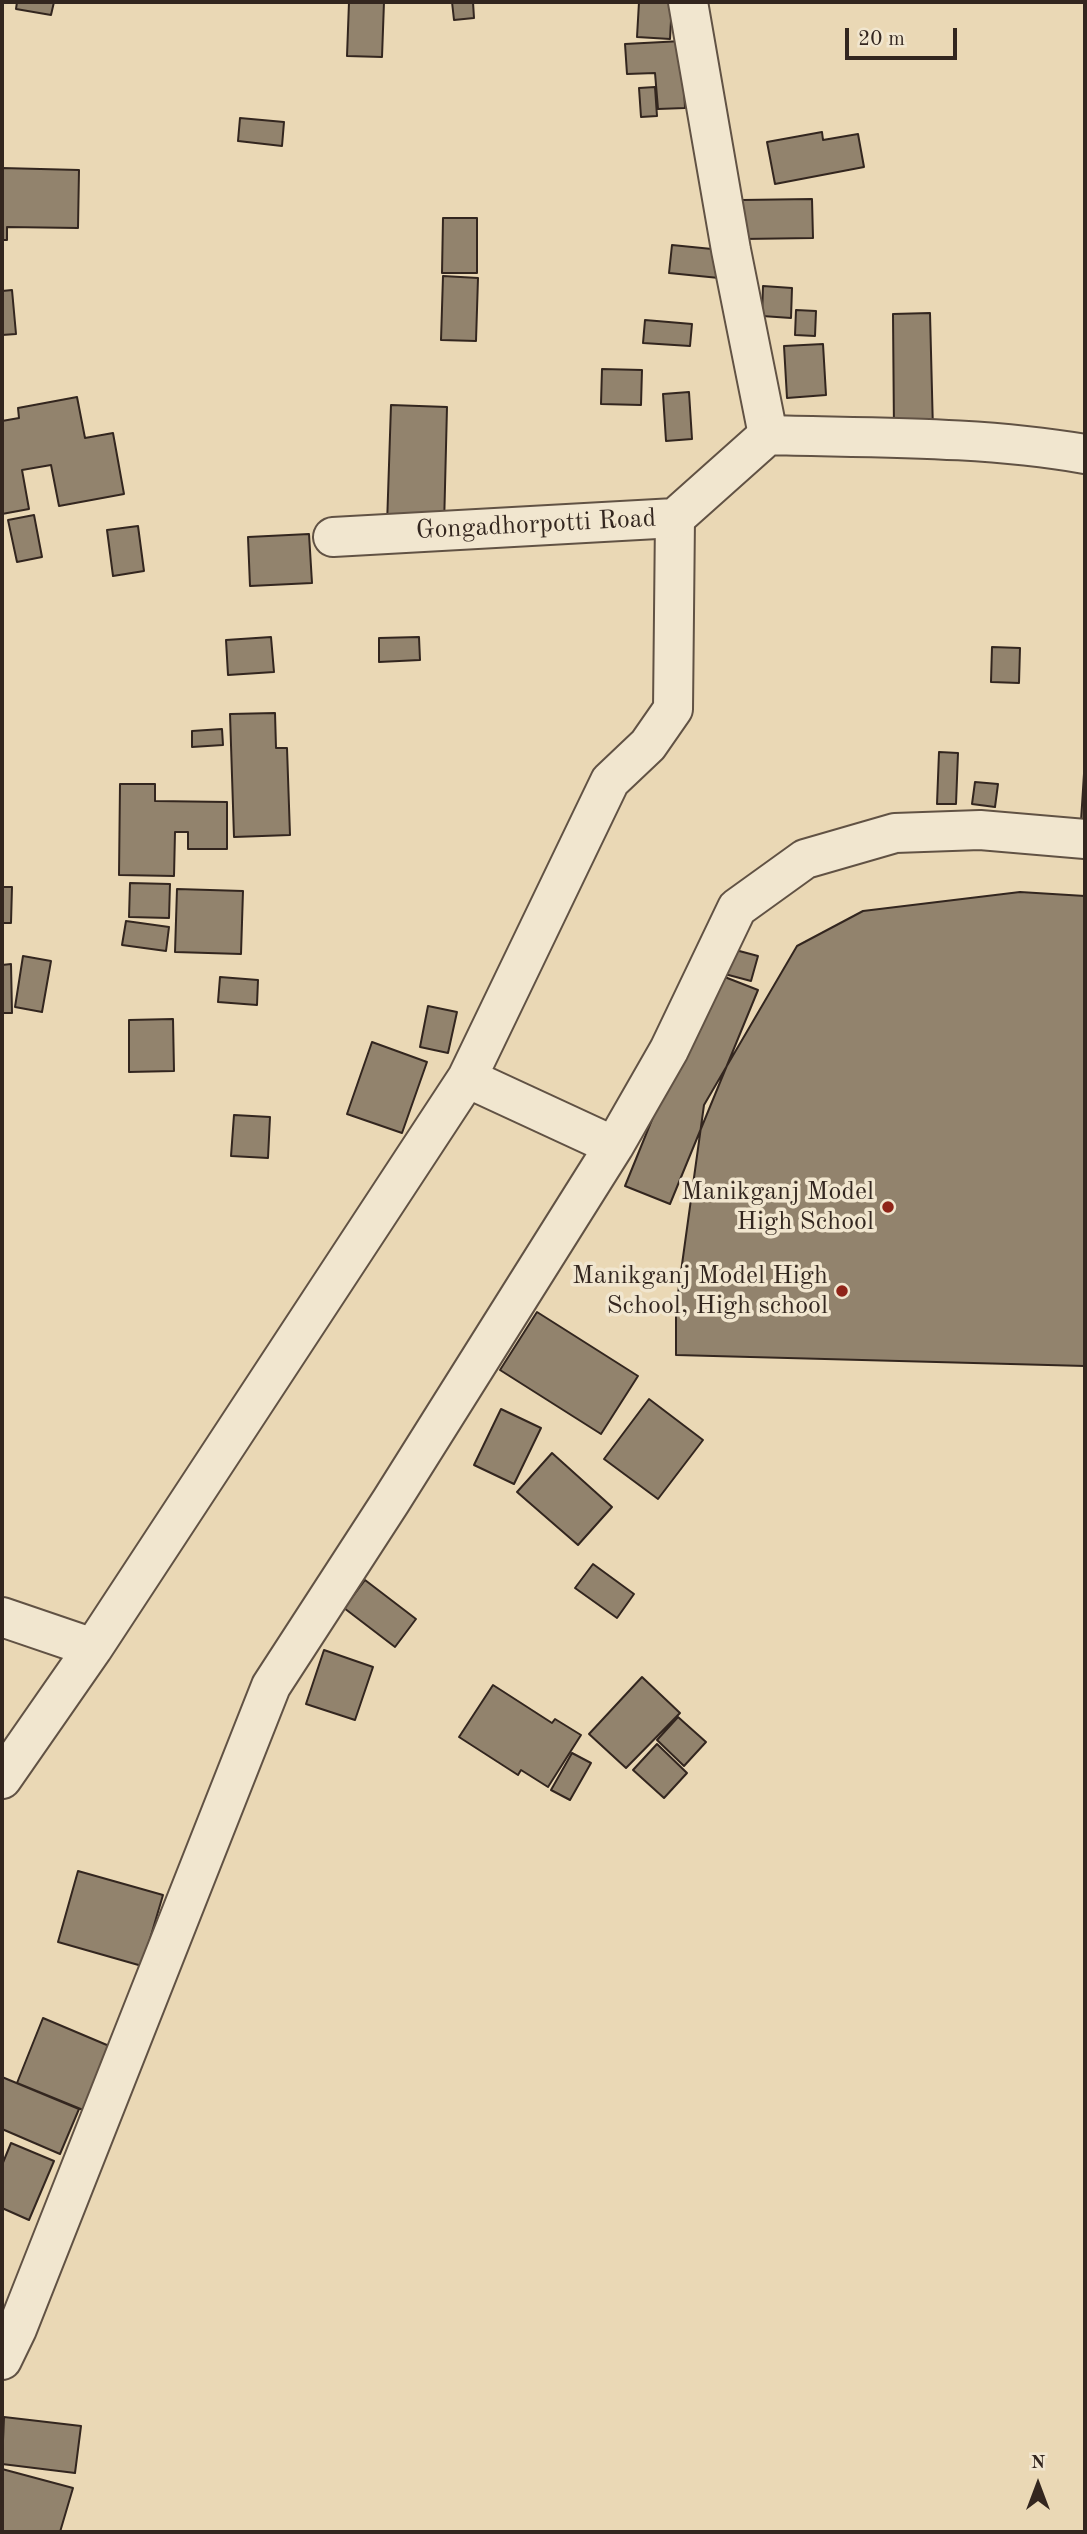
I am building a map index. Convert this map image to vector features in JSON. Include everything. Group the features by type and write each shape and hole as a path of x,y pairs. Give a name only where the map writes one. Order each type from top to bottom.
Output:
{"street":[{"path":"688,2 731,250 768,435 970,441 1039,446 1085,454"},
{"name":"Gongadhorpotti Road","path":"333,537 675,518 768,435"},
{"path":"2,1779 478,1082 610,781 648,745 673,709 675,518"},
{"path":"2,2360 17,2329 271,1686 391,1501 602,1141 669,1050 737,908 805,859 895,833 981,830 1085,839"},
{"path":"478,1082 602,1141"},
{"path":"2,1618 93,1648"}],"building":[{"path":"17,2 54,2 51,15 16,9"},
{"path":"349,2 384,2 382,57 347,56"},
{"path":"452,2 473,2 474,18 454,20"},
{"path":"639,2 672,2 670,39 637,37"},
{"path":"682,41 685,108 658,109 655,73 627,74 625,44"},
{"path":"655,87 657,116 641,117 639,88"},
{"path":"240,118 284,122 282,146 238,141"},
{"path":"822,132 823,140 858,134 864,167 775,184 767,142"},
{"path":"2,168 79,170 78,228 7,227 7,240 2,240"},
{"path":"812,199 813,238 743,239 742,200"},
{"path":"443,218 477,218 477,273 442,273"},
{"path":"672,245 722,250 719,278 669,273"},
{"path":"443,276 478,278 476,341 441,340"},
{"path":"763,286 792,288 791,318 762,316"},
{"path":"12,290 16,334 2,335 2,291"},
{"path":"796,310 816,311 815,336 795,335"},
{"path":"930,313 933,431 894,432 893,314"},
{"path":"645,320 692,324 690,346 643,343"},
{"path":"823,344 826,395 787,398 784,346"},
{"path":"602,369 642,370 641,405 601,404"},
{"path":"689,392 692,439 666,441 663,394"},
{"path":"77,397 85,438 113,433 124,494 59,506 51,465 22,470 29,509 2,514 2,421 19,418 18,408"},
{"path":"391,405 447,407 444,527 387,525"},
{"path":"34,515 42,557 17,562 8,520"},
{"path":"138,526 144,571 113,576 107,530"},
{"path":"309,534 312,583 250,586 248,537"},
{"path":"271,637 274,672 228,675 226,640"},
{"path":"419,637 420,660 379,662 379,638"},
{"path":"992,647 1020,648 1019,683 991,682"},
{"path":"275,713 276,748 287,748 290,835 234,837 230,714"},
{"path":"222,729 223,745 192,747 192,731"},
{"path":"939,752 958,753 956,804 937,804"},
{"path":"1085,758 1085,821 1081,821"},
{"path":"975,782 998,784 995,807 972,804"},
{"path":"120,784 155,784 155,801 227,802 227,849 188,849 188,832 175,832 174,876 119,875"},
{"path":"130,883 170,884 169,918 129,917"},
{"path":"2,887 12,887 11,923 2,923"},
{"path":"177,889 243,891 241,954 175,952"},
{"name":"Manikganj Model High School","path":"1020,892 1085,896 1085,1366 676,1355 676,1308 704,1105 797,946 863,911"},
{"path":"126,921 169,927 166,951 122,945"},
{"path":"728,948 758,956 751,981 721,973"},
{"path":"23,956 51,961 42,1012 15,1007"},
{"path":"11,964 12,1013 2,1013 2,965"},
{"path":"712,972 758,990 670,1204 625,1186"},
{"path":"220,977 258,980 257,1005 218,1002"},
{"path":"428,1006 457,1012 448,1053 420,1047"},
{"path":"173,1019 174,1071 129,1072 129,1020"},
{"path":"372,1042 427,1062 402,1133 347,1114"},
{"path":"234,1115 270,1117 268,1158 231,1156"},
{"path":"537,1312 638,1376 601,1434 500,1370"},
{"path":"649,1399 703,1440 658,1499 604,1459"},
{"path":"501,1409 541,1428 514,1484 474,1465"},
{"path":"552,1453 612,1507 578,1545 517,1492"},
{"path":"593,1564 634,1594 617,1618 575,1588"},
{"path":"365,1580 416,1619 395,1647 344,1608"},
{"path":"324,1650 373,1667 355,1720 306,1704"},
{"path":"642,1677 680,1713 626,1768 589,1734"},
{"path":"493,1685 552,1723 555,1719 581,1735 548,1787 521,1770 518,1775 459,1737"},
{"path":"678,1717 706,1742 684,1766 657,1740"},
{"path":"657,1744 687,1773 664,1798 633,1770"},
{"path":"572,1753 591,1763 570,1800 551,1790"},
{"path":"78,1871 163,1895 142,1966 58,1942"},
{"path":"43,2018 114,2048 88,2112 17,2083"},
{"path":"2,2077 79,2109 60,2154 2,2129"},
{"path":"11,2143 54,2161 29,2220 2,2208 2,2165"},
{"path":"4,2417 81,2426 75,2473 2,2464"},
{"path":"2,2469 73,2488 60,2532 2,2532"}],"place":[{"name":"Manikganj Model High School","path":"888,1207"},
{"name":"Manikganj Model High School, High school","path":"842,1291"}]}
